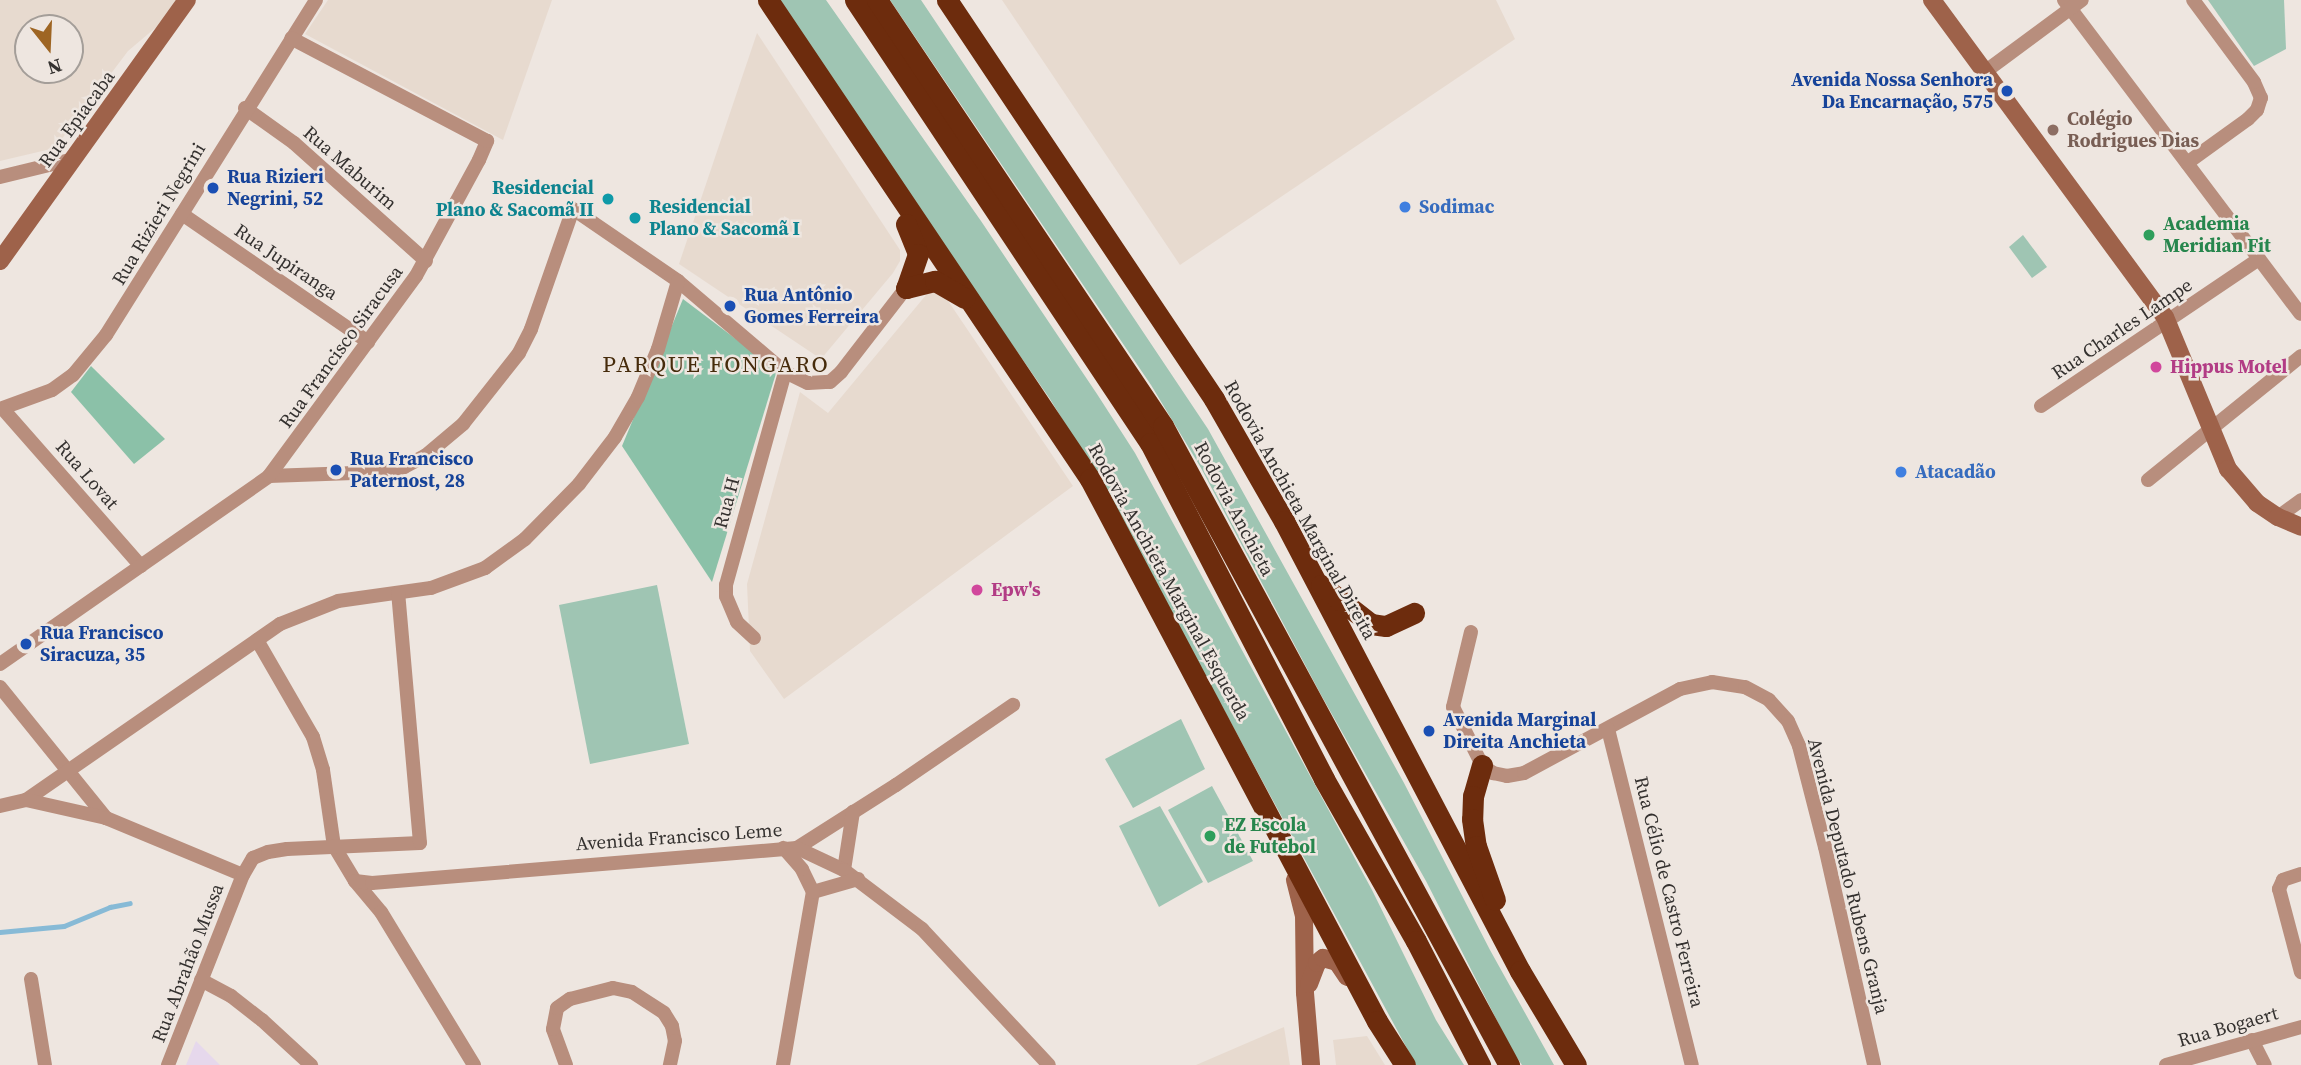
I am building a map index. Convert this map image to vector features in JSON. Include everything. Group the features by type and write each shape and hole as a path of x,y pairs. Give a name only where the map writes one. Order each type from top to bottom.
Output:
{"highway":[{"name":"Rodovia Anchieta Marginal Esquerda","path":"768,0 1090,479 1377,1021 1405,1065"},
{"path":"855,0 1150,443 1324,779 1416,941 1480,1065"},
{"name":"Rodovia Anchieta","path":"877,0 1163,426 1509,1065"},
{"name":"Rodovia Anchieta Marginal Direita","path":"947,0 1214,399 1314,579 1520,971 1576,1065"},
{"path":"877,165 917,245 917,263 906,288"},
{"path":"906,288 935,281 972,302"},
{"path":"1314,579 1371,624 1386,626 1414,613"},
{"path":"1482,765 1473,796 1476,846 1520,971"}],"street":[{"name":"Rua Epiacaba","path":"0,261 187,0"},
{"name":"Rua Rizieri Negrini","path":"2,409 52,390 73,375 106,335 316,0"},
{"path":"1932,0 2168,322 2228,469 2240,486 2278,517 2301,527"},
{"path":"2187,163 2248,119 2257,110 2261,98 2254,82 2193,0"},
{"path":"1986,71 2072,3 2187,163 2301,314"},
{"name":"Rua Francisco Siracusa","path":"0,664 269,476 426,261 487,141 291,38"},
{"name":"Rua Maburim","path":"246,108 293,143 426,261"},
{"path":"0,177 74,159"},
{"path":"269,476 382,472 404,467 425,456 463,424 494,388 525,341 573,209 678,281 785,372 820,385 830,382 841,372 906,288"},
{"name":"Rua Jupiranga","path":"182,214 368,342"},
{"name":"Rua Charles Lampe","path":"2041,406 2259,259"},
{"path":"0,806 26,800 257,640 305,612 338,601 431,589 485,568 525,539 579,484 615,437 638,397 658,349 678,281"},
{"path":"2148,480 2211,432 2301,356"},
{"name":"Rua H","path":"754,638 737,622 726,596 726,585 785,372"},
{"name":"Rua Lovat","path":"2,409 141,566"},
{"path":"2278,517 2301,500"},
{"path":"26,800 106,818 243,875 253,858 268,852 420,843 398,593"},
{"path":"1471,632 1453,707 1482,765"},
{"path":"257,640 313,737 323,770 334,846 355,881 381,912 474,1065"},
{"name":"Avenida Deputado Rubens Granja","path":"1482,765 1493,773 1507,776 1524,773 1608,729 1661,697 1712,682 1745,687 1769,700 1788,721 1799,746 1825,847 1874,1065"},
{"path":"0,687 106,818"},
{"path":"783,1065 813,892 791,848 853,812 1013,705"},
{"name":"Rua Célio de Castro Ferreira","path":"1608,729 1692,1065"},
{"path":"844,870 853,812"},
{"path":"1268,815 1302,902 1311,1065"},
{"name":"Avenida Francisco Leme","path":"355,881 372,883 791,848 844,870 922,929 1043,1063"},
{"path":"2301,874 2283,880 2279,889 2301,971"},
{"name":"Rua Abrahão Mussa","path":"169,1065 243,875"},
{"path":"813,892 858,880"},
{"path":"1305,993 1317,963 1323,958 1330,959 1337,962 1377,1021"},
{"path":"31,979 45,1065"},
{"path":"201,980 231,996 311,1065"},
{"path":"566,1065 553,1029 557,1008 569,999 613,988 632,992 664,1013 672,1026 675,1041 670,1065"},
{"name":"Rua Bogaert","path":"2166,1065 2301,1027"},
{"path":"2252,1041 2265,1065"}],"shaded area":[{"path":"0,0 180,0 167,18 128,51 55,148 0,161"},
{"path":"328,0 552,0 503,140 305,34"},
{"path":"1002,0 1496,0 1515,39 1180,265"},
{"path":"757,33 900,250 900,261 893,273 821,359 679,264"},
{"path":"936,283 1073,486 784,699 750,651 747,584 800,392 828,413"},
{"path":"1284,1027 1290,1065 1196,1065"},
{"path":"1367,1036 1385,1065 1336,1065 1333,1040"},
{"path":"196,1041 220,1065 186,1065"}],"green space":[{"path":"773,0 826,0 981,221 1097,394 1135,453 1372,890 1436,1020 1464,1065 1416,1065 1104,488 1050,399"},
{"path":"890,0 921,0 1208,429 1404,783 1490,950 1554,1065 1522,1065 1513,1052 1426,881 1320,693 1201,468 1151,385"},
{"path":"2208,0 2284,0 2286,49 2254,66"},
{"path":"2023,235 2047,267 2032,278 2009,247"},
{"path":"683,299 777,370 712,582 622,446"},
{"path":"91,366 165,439 134,464 71,392"},
{"path":"657,585 689,744 590,764 559,605"},
{"path":"1181,719 1205,769 1133,808 1105,759"},
{"name":"EZ Escola de Futebol","path":"1212,786 1253,861 1208,883 1168,810"},
{"path":"1160,806 1203,882 1159,907 1119,826"}],"waterway":[{"path":"0,932 64,926 110,907 130,903"}],"place":[{"name":"Avenida Nossa Senhora Da Encarnação, 575","path":"2007,91"},
{"name":"Colégio Rodrigues Dias","path":"2053,130"},
{"name":"Rua Rizieri Negrini, 52","path":"213,188"},
{"name":"Residencial Plano & Sacomã II","path":"608,199"},
{"name":"Sodimac","path":"1405,207"},
{"name":"Residencial Plano & Sacomã I","path":"635,218"},
{"name":"Academia Meridian Fit","path":"2149,235"},
{"name":"Rua Antônio Gomes Ferreira","path":"730,306"},
{"name":"Hippus Motel","path":"2156,367"},
{"name":"Rua Francisco Paternost, 28","path":"336,470"},
{"name":"Atacadão","path":"1901,472"},
{"name":"Epw's","path":"977,590"},
{"name":"Rua Francisco Siracuza, 35","path":"26,644"},
{"name":"Avenida Marginal Direita Anchieta","path":"1429,731"},
{"name":"EZ Escola de Futebol","path":"1210,836"}],"district":[{"name":"PARQUE FONGARO","path":"716,364"}]}
